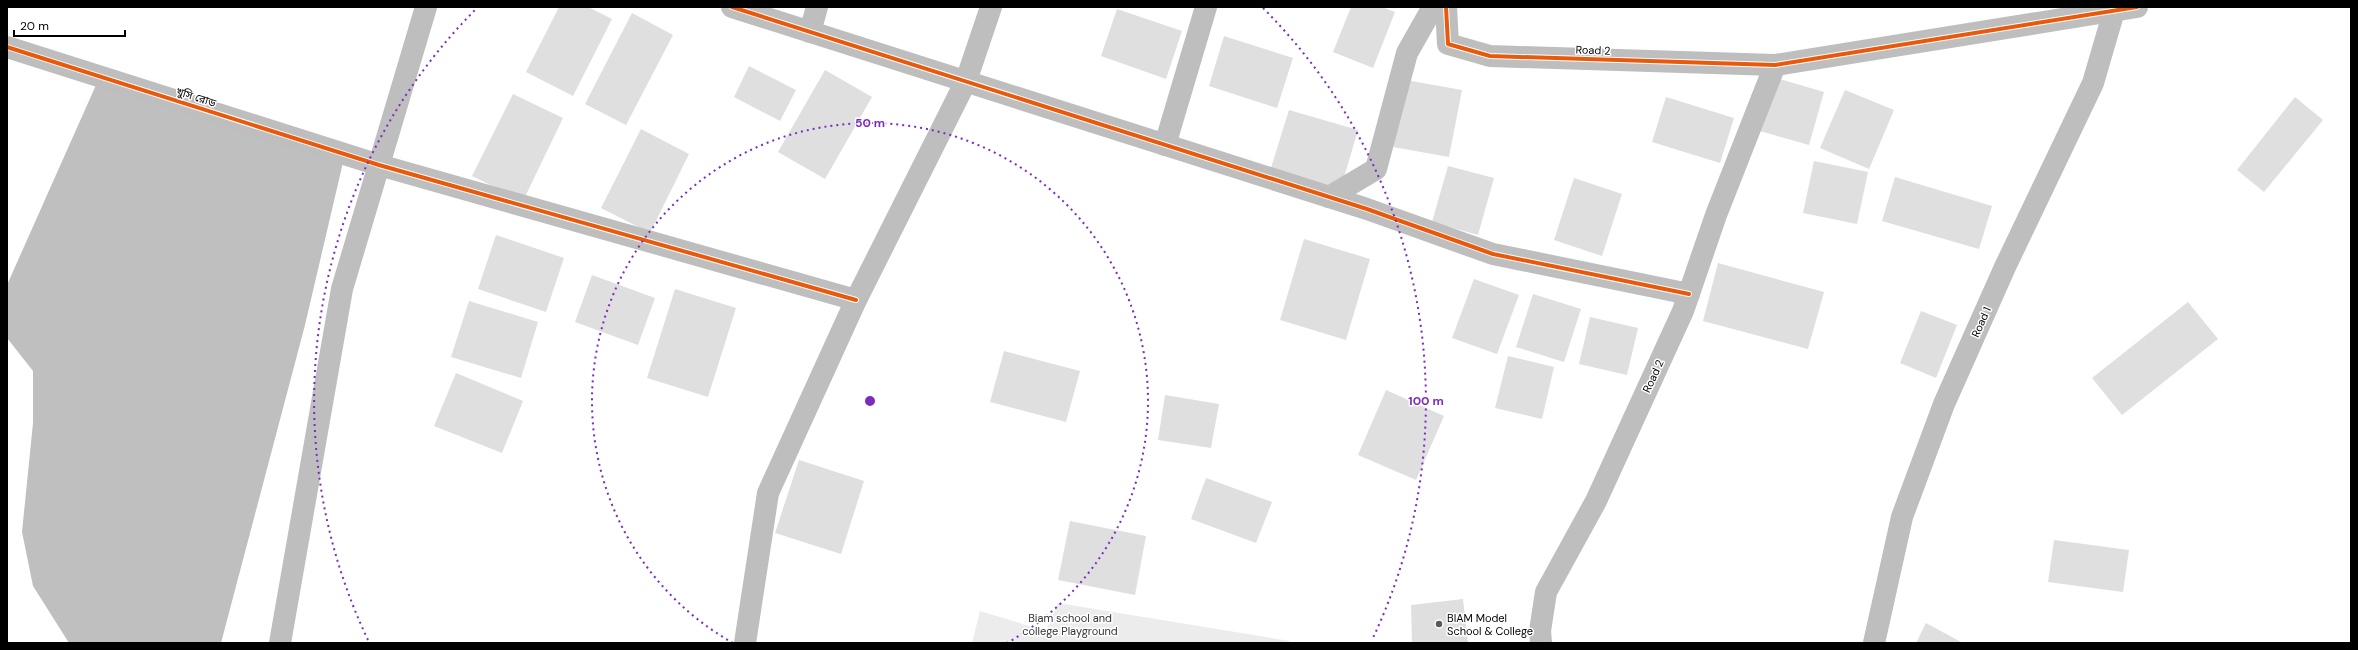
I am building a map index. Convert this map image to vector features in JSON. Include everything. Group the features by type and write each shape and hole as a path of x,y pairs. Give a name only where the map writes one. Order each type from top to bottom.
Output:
{"street":[{"path":"280,643 342,289 426,7"},
{"path":"732,7 1329,197 1493,254 1689,294"},
{"path":"810,32 817,7"},
{"path":"745,643 768,493 856,300 966,81 991,7"},
{"path":"1165,144 1206,7"},
{"path":"1329,197 1376,170 1407,53 1433,7"},
{"name":"Road 2","path":"1446,7 1448,44 1490,56 1775,65 1716,215 1689,294 1596,501 1546,592 1540,631 1541,643"},
{"path":"1775,65 2137,7"},
{"name":"Road 1","path":"1874,643 1902,517 1944,404 2005,267 2093,83 2114,10"},
{"name":"খুসি রোড","path":"7,47 379,165 856,300"}],"green space":[{"name":"Biam school and college Playground","path":"1058,603 1290,641 1290,643 972,643 980,611 1046,631"}],"shaded area":[{"path":"100,76 345,154 305,325 221,643 69,643 33,586 22,532 33,423 33,371 7,338 7,285"}],"building":[{"path":"559,7 588,7 612,19 573,96 526,72"},
{"path":"1351,7 1382,7 1395,12 1373,68 1333,52"},
{"path":"1117,9 1182,31 1166,79 1101,56"},
{"path":"632,13 673,35 626,125 585,104"},
{"path":"1224,36 1293,58 1277,108 1209,86"},
{"path":"749,66 796,90 780,121 734,97"},
{"path":"825,70 872,97 825,179 778,152"},
{"path":"1776,78 1824,92 1809,145 1760,131"},
{"path":"1406,80 1462,90 1449,157 1393,147"},
{"path":"1845,90 1894,110 1869,169 1820,148"},
{"path":"513,94 563,118 523,201 472,176"},
{"path":"1666,97 1734,118 1720,163 1652,142"},
{"path":"2295,97 2323,120 2264,192 2237,170"},
{"path":"1289,110 1358,130 1340,191 1270,171"},
{"path":"641,129 689,154 650,233 601,208"},
{"path":"1814,161 1868,172 1857,224 1803,213"},
{"path":"1448,166 1494,178 1478,235 1432,222"},
{"path":"1895,177 1992,206 1979,249 1882,221"},
{"path":"1574,178 1622,194 1602,256 1554,240"},
{"path":"496,235 564,258 546,312 478,289"},
{"path":"1304,239 1370,259 1346,340 1280,320"},
{"path":"1718,263 1824,292 1808,349 1703,321"},
{"path":"592,275 655,298 638,345 575,322"},
{"path":"1474,279 1519,295 1497,354 1452,338"},
{"path":"675,289 736,308 708,397 647,378"},
{"path":"1533,294 1581,309 1564,362 1516,347"},
{"path":"469,301 538,322 521,378 451,357"},
{"path":"2188,302 2218,339 2122,415 2092,378"},
{"path":"1921,311 1957,325 1936,378 1900,363"},
{"path":"1590,317 1638,328 1627,375 1579,364"},
{"path":"1004,351 1080,371 1066,422 990,402"},
{"path":"1508,356 1554,367 1542,419 1495,408"},
{"path":"456,373 523,401 502,453 434,426"},
{"path":"1386,390 1444,416 1416,480 1358,455"},
{"path":"1165,395 1219,404 1211,448 1158,440"},
{"path":"799,460 864,481 841,554 775,533"},
{"path":"1206,478 1272,502 1256,543 1191,519"},
{"path":"1070,521 1146,536 1135,595 1058,580"},
{"path":"2054,540 2129,550 2123,592 2048,582"},
{"name":"BIAM Model School & College","path":"1463,599 1468,643 1412,643 1411,605"},
{"path":"1926,623 1963,643 1916,643"}],"cycle path":[{"path":"732,7 1367,209 1493,254 1689,294"},
{"path":"1446,7 1448,44 1490,56 1775,65 2137,7"},
{"path":"7,47 379,165 856,300"}],"place":[{"name":"BIAM Model School & College","path":"1439,624"}]}
